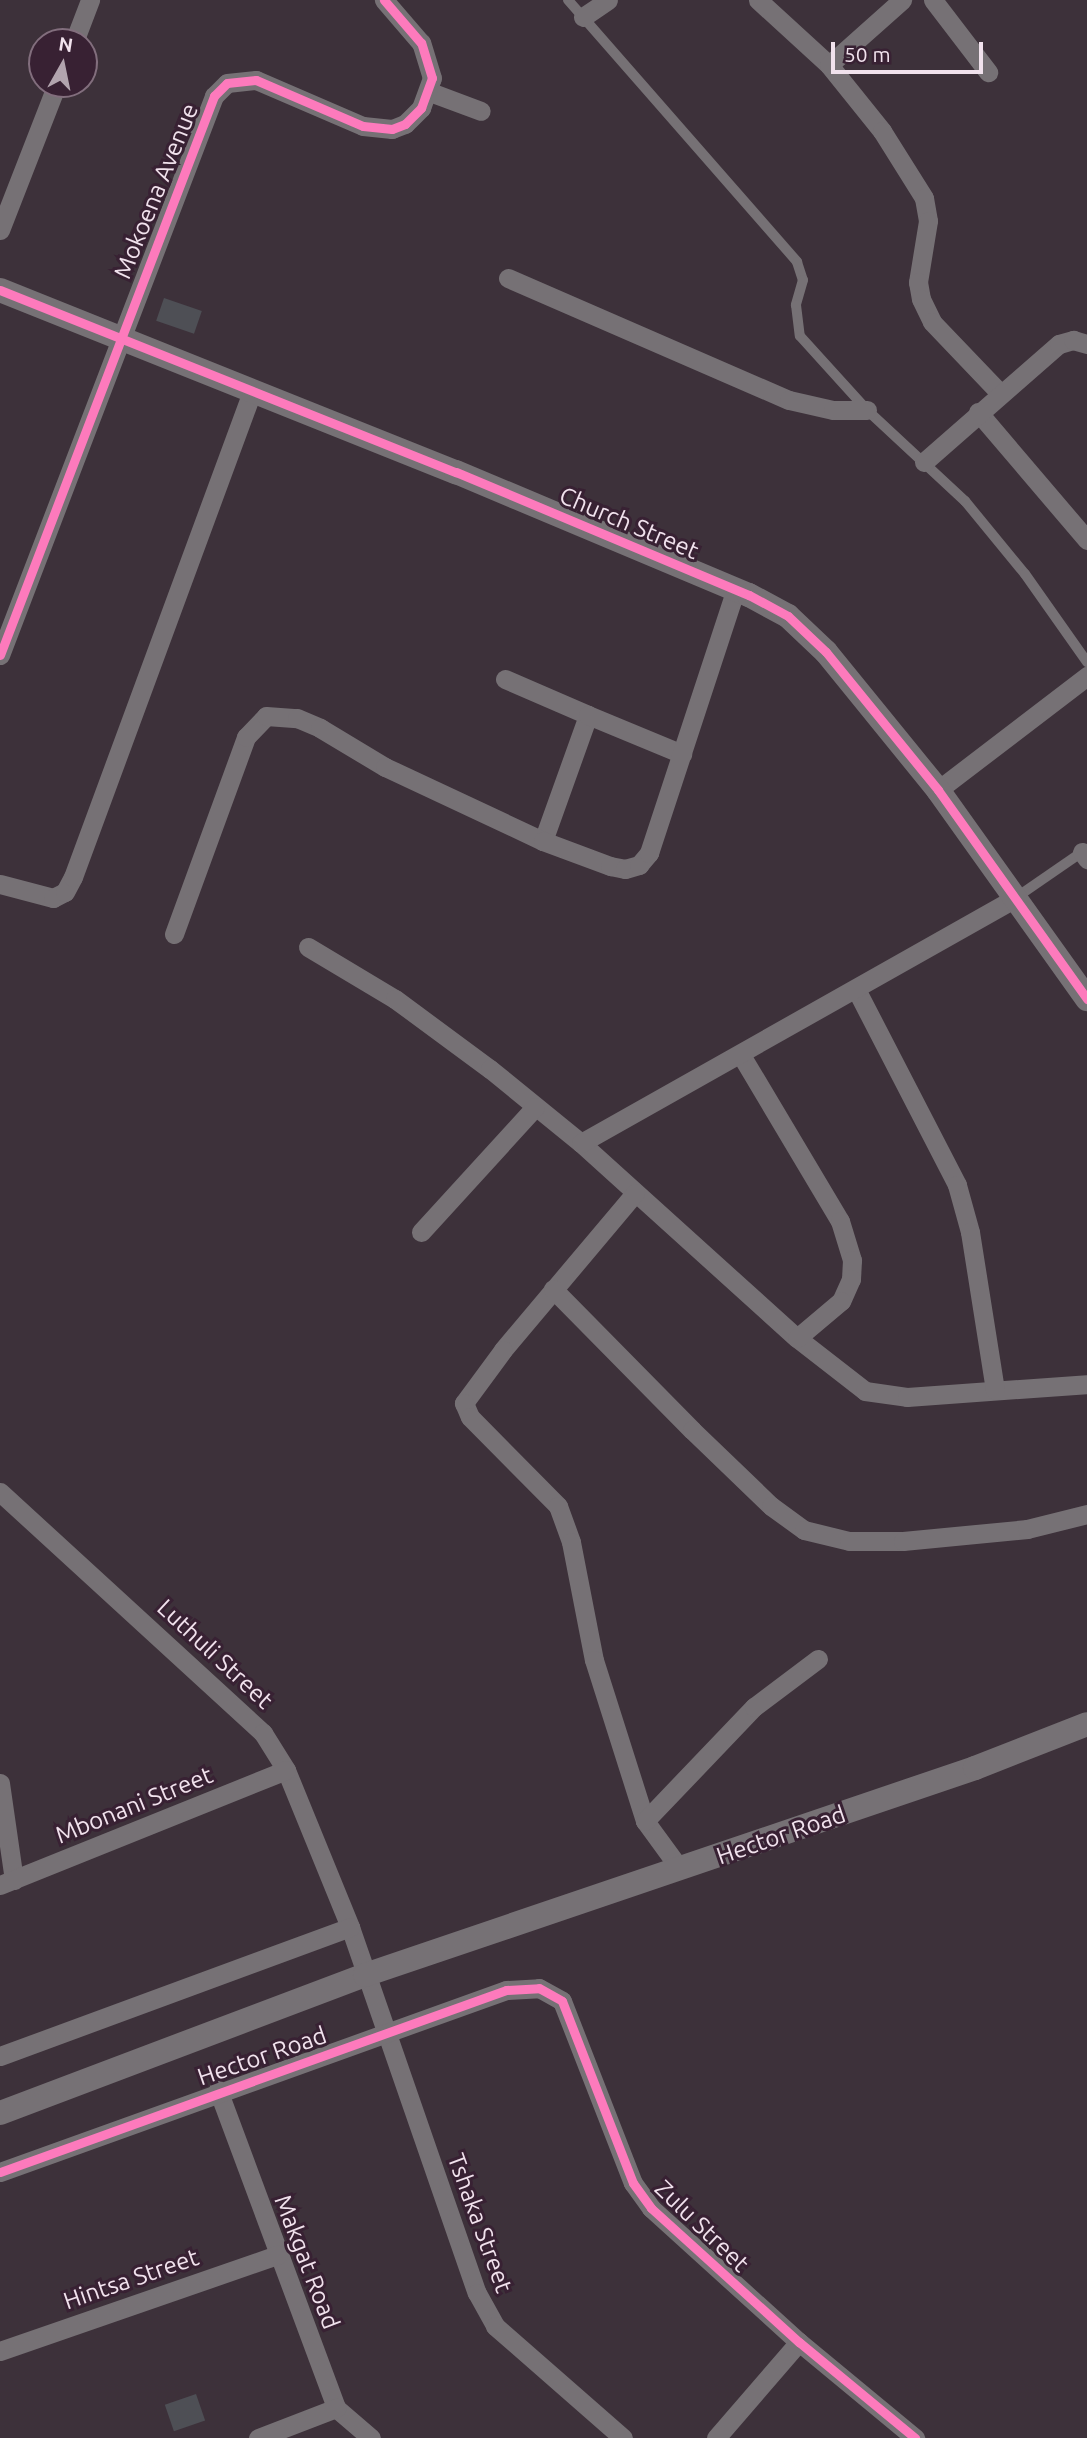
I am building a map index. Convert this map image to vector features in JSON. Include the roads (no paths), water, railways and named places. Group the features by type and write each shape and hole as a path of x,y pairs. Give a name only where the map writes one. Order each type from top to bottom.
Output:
{"street":[{"path":"79,28 90,0"},
{"path":"384,0 421,43 430,67 430,92 481,111"},
{"path":"583,17 608,0"},
{"path":"758,0 829,65 882,131 924,198 928,220 918,282 932,322 999,392"},
{"path":"829,65 902,0"},
{"path":"933,0 988,72"},
{"name":"Mokoena Avenue","path":"0,655 118,337 209,107 227,83 256,80 374,129 405,124 430,92"},
{"path":"0,230 52,98"},
{"path":"508,278 789,400 833,410 867,410"},
{"name":"Church Street","path":"0,290 253,389 736,589 776,609 813,638 938,790 1017,897 1087,999"},
{"path":"924,462 999,392 1059,344 1073,340 1087,344"},
{"path":"0,884 53,898 65,892 74,877 253,389"},
{"path":"978,412 1087,540"},
{"path":"174,934 246,737 266,716 297,718 320,728 385,767 543,841 610,866 625,869 639,864 649,853 736,589"},
{"path":"938,790 1087,676"},
{"path":"505,679 682,754"},
{"path":"543,841 588,715"},
{"path":"581,1143 857,991 1017,897"},
{"path":"308,947 425,1020 581,1143 797,1338 857,1387 875,1394 907,1397 1087,1384"},
{"path":"857,991 957,1185 995,1390"},
{"path":"741,1055 840,1221 852,1260 851,1279 841,1301 797,1338"},
{"path":"421,1232 535,1107"},
{"path":"635,1194 473,1388 465,1411 542,1486 566,1523 594,1660 645,1821 680,1870"},
{"path":"553,1289 711,1449 804,1530 849,1541 903,1541 1027,1529 1087,1514"},
{"name":"Luthuli Street","path":"0,1492 244,1712 286,1770 350,1927 365,1975"},
{"path":"645,1821 754,1707 818,1659"},
{"name":"Hector Road","path":"0,2113 365,1975 975,1768 1087,1724"},
{"name":"Mbonani Street","path":"7,1882 286,1770"},
{"path":"0,1783 7,1882"},
{"path":"0,2056 350,1927"},
{"name":"Tshaka Street","path":"365,1975 477,2293 495,2326 623,2438"},
{"name":"Hector Road","path":"0,2172 218,2090 386,2035 506,1990 539,1988"},
{"name":"Zulu Street","path":"539,1988 562,2001 633,2183 651,2208 799,2342 915,2438"},
{"name":"Makgat Road","path":"218,2090 336,2408 371,2438"},
{"name":"Hintsa Street","path":"0,2351 278,2255"},
{"path":"716,2438 799,2342"},
{"path":"258,2438 336,2408"}],"lane":[{"path":"568,0 797,262 803,280 796,305 800,336 867,410 965,501 1025,574 1087,662"},
{"path":"1017,897 1085,854"}]}
